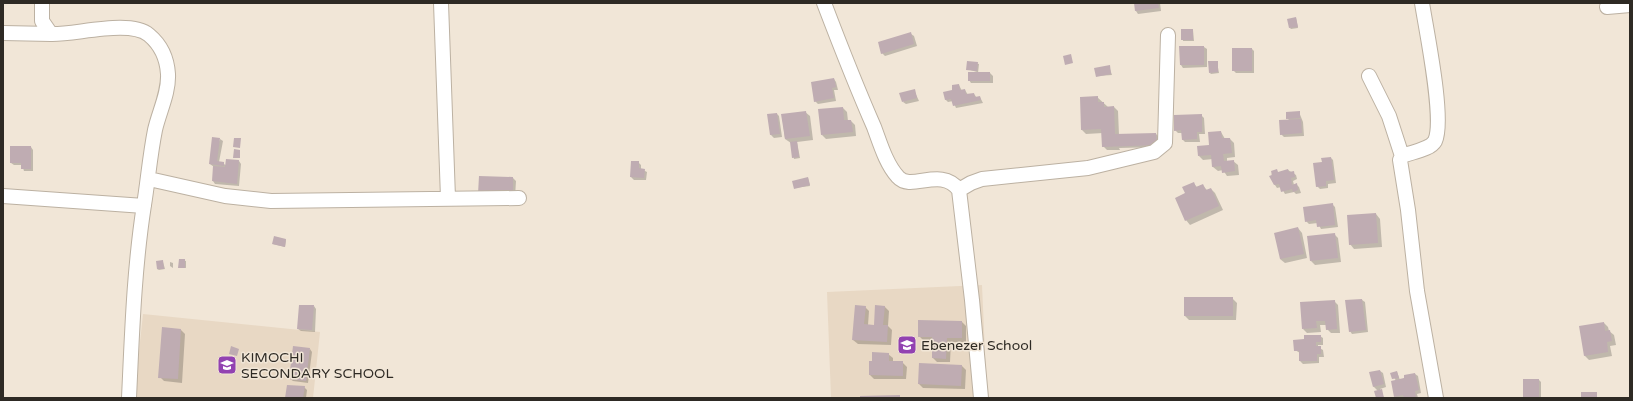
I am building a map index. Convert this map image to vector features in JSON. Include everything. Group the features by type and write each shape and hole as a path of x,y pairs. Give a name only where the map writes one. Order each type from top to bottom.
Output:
{"street":[{"path":"42,3 42,21 51,34"},
{"path":"441,3 448,198"},
{"path":"824,3 847,64 885,154 898,178 908,182 938,179 954,183 959,190 971,284 981,398"},
{"path":"1402,156 1429,147 1435,142 1439,128 1432,66 1422,3"},
{"path":"1607,7 1630,5"},
{"path":"3,33 61,34 116,28 133,29 148,33 158,44 164,54 168,76 167,87 155,130 144,206 134,294 129,398"},
{"path":"959,190 982,179 1088,168 1154,152 1165,143 1168,35"},
{"path":"1369,76 1389,116 1402,156 1400,160 1401,169 1408,210 1417,290 1436,398"},
{"path":"149,179 225,196 265,200 519,198"},
{"path":"3,196 144,206"}],"shaded area":[{"name":"Ebenezer School","path":"982,285 987,398 831,398 827,292"},
{"name":"KIMOCHI SECONDARY SCHOOL","path":"143,314 320,332 313,398 134,398"}],"building":[{"path":"1134,3 1158,3 1159,8 1135,11"},
{"path":"1296,17 1298,27 1289,28 1287,19"},
{"path":"1181,29 1193,29 1193,40 1181,40"},
{"path":"911,32 914,44 881,54 878,42"},
{"path":"1179,46 1204,46 1204,65 1180,65"},
{"path":"1232,48 1252,48 1252,71 1232,71"},
{"path":"1071,54 1073,63 1065,65 1063,56"},
{"path":"967,61 978,62 977,71 966,70"},
{"path":"1208,61 1218,61 1218,72 1209,73"},
{"path":"1110,65 1111,74 1096,77 1094,68"},
{"path":"968,72 990,72 990,81 968,81"},
{"path":"834,78 836,87 832,88 834,98 814,102 811,82"},
{"path":"959,84 960,90 965,89 966,94 974,93 975,97 980,96 981,100 953,106 951,99 945,100 943,92 952,90 952,85"},
{"path":"915,89 917,98 902,102 899,93"},
{"path":"1098,96 1098,102 1104,102 1104,107 1114,106 1115,134 1156,133 1157,145 1102,147 1101,129 1081,130 1080,97"},
{"path":"843,107 844,120 851,120 853,132 821,135 818,109"},
{"path":"806,111 810,136 785,139 781,114"},
{"path":"1300,111 1300,118 1286,119 1286,112"},
{"path":"777,113 780,134 770,135 767,114"},
{"path":"1202,114 1202,132 1197,132 1197,139 1182,140 1181,130 1174,131 1174,115"},
{"path":"1301,119 1302,133 1280,135 1279,120"},
{"path":"1221,131 1222,138 1230,138 1232,153 1223,154 1224,161 1234,160 1235,171 1222,173 1221,166 1212,167 1211,155 1198,156 1197,146 1209,145 1208,132"},
{"path":"212,137 220,138 217,161 224,162 224,166 209,164"},
{"path":"234,138 241,138 240,148 233,147"},
{"path":"797,141 799,157 792,158 790,142"},
{"path":"10,146 31,146 31,169 21,169 21,163 10,163"},
{"path":"234,149 240,150 240,158 233,158"},
{"path":"1331,157 1334,180 1326,181 1326,186 1316,187 1313,163 1322,162 1321,158"},
{"path":"226,159 239,160 237,184 212,181 213,166 225,167"},
{"path":"631,161 639,161 639,168 645,169 644,178 630,177"},
{"path":"1277,169 1278,172 1288,169 1289,172 1294,171 1295,177 1291,178 1292,185 1297,183 1298,190 1293,192 1292,189 1281,192 1279,184 1274,185 1269,176 1272,175 1271,171"},
{"path":"479,176 513,177 513,195 478,194"},
{"path":"808,177 810,185 794,189 792,181"},
{"path":"1194,182 1196,187 1203,184 1206,190 1211,188 1219,206 1185,221 1175,198 1185,193 1182,187"},
{"path":"1333,203 1335,225 1317,227 1316,220 1305,222 1303,207"},
{"path":"1376,213 1378,243 1349,245 1347,215"},
{"path":"1298,227 1304,254 1280,259 1274,233"},
{"path":"1335,233 1338,258 1310,261 1307,236"},
{"path":"274,236 286,239 285,247 272,244"},
{"path":"179,259 185,259 185,268 178,268"},
{"path":"163,260 164,269 157,269 156,261"},
{"path":"1184,297 1233,297 1233,316 1184,316"},
{"path":"1362,299 1366,330 1349,332 1345,300"},
{"path":"1335,300 1337,329 1326,330 1325,321 1316,321 1317,328 1302,329 1300,302"},
{"path":"299,305 314,305 312,330 297,329"},
{"path":"855,305 866,306 864,324 874,325 875,305 885,306 883,325 888,325 887,342 852,340"},
{"path":"918,320 962,321 962,338 947,338 946,359 932,358 932,337 918,337"},
{"path":"1604,322 1605,331 1610,330 1612,341 1607,342 1608,352 1584,356 1579,326"},
{"path":"162,327 181,329 178,379 158,378"},
{"path":"1304,335 1321,335 1321,342 1316,342 1316,346 1321,346 1321,354 1317,354 1317,361 1299,361 1299,351 1294,351 1293,340 1304,339"},
{"path":"231,346 239,349 237,356 229,354"},
{"path":"293,346 310,348 306,381 289,379"},
{"path":"872,352 889,353 889,361 903,361 903,376 869,375 869,361 872,361"},
{"path":"919,363 962,365 961,386 918,384"},
{"path":"1380,370 1384,384 1373,387 1369,372"},
{"path":"1397,371 1399,378 1392,379 1390,373"},
{"path":"1415,373 1419,390 1415,391 1416,398 1404,398 1403,395 1394,397 1391,381 1404,378 1404,375"},
{"path":"1523,379 1539,379 1539,398 1523,398"},
{"path":"287,385 305,386 303,398 285,398"},
{"path":"1382,389 1384,398 1376,398 1374,391"},
{"path":"1581,392 1597,392 1597,398 1581,398"},
{"path":"900,395 900,398 860,398 860,396"}],"place":[{"name":"Ebenezer School","path":"907,345"},
{"name":"KIMOCHI SECONDARY SCHOOL","path":"227,365"}]}
